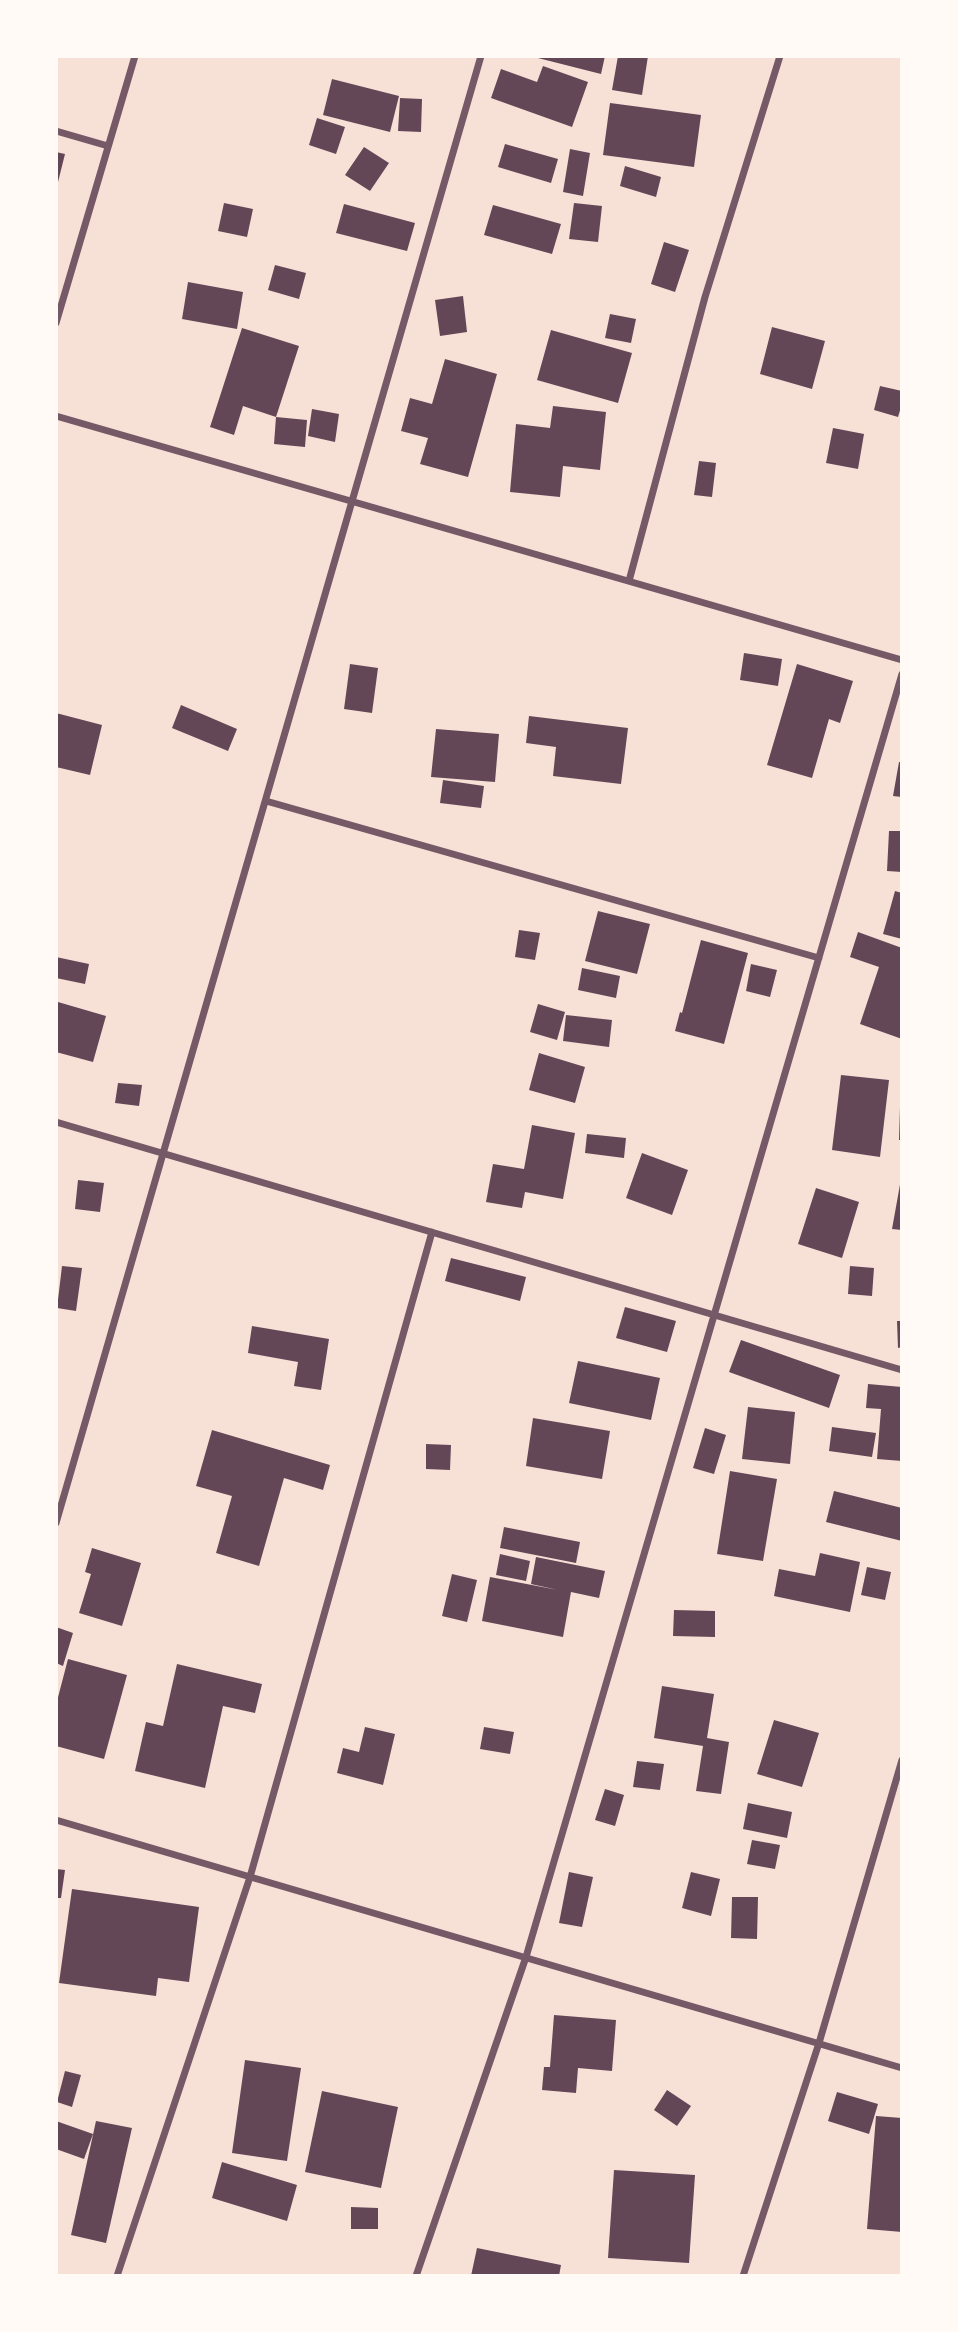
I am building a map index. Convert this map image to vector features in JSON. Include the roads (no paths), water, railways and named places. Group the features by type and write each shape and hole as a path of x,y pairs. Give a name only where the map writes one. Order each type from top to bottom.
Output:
{"street":[{"path":"56,323 135,56"},
{"path":"56,1523 481,56"},
{"path":"629,581 705,297 780,56"},
{"path":"56,131 108,146"},
{"path":"56,416 902,660"},
{"path":"416,2276 526,1957 902,674"},
{"path":"266,801 819,958"},
{"path":"56,1122 902,1370"},
{"path":"117,2276 250,1877 432,1232"},
{"path":"743,2276 819,2043 902,1760"},
{"path":"56,1820 902,2067"}]}
